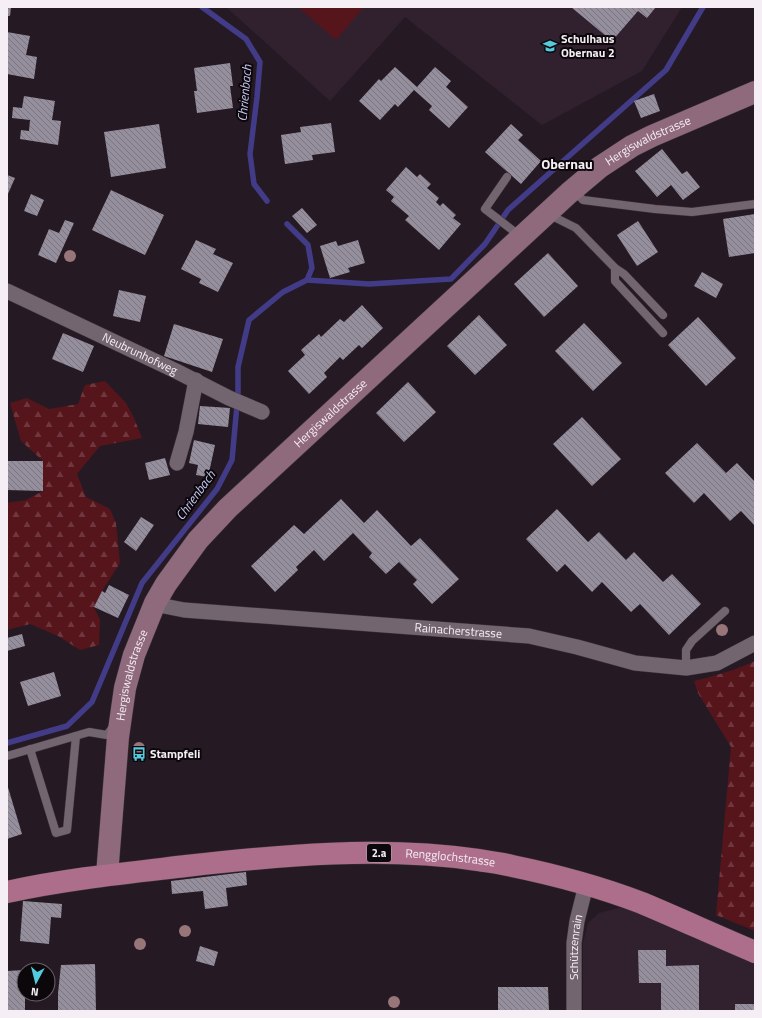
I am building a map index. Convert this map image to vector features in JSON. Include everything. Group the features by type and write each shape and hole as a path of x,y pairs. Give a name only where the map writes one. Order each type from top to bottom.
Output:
{"main road":[{"name":"Rengglochstrasse","path":"107,875 259,858 333,853 374,852 463,858 534,871 586,885 640,903 755,952"},
{"name":"2.a","path":"7,892 107,875"}],"street":[{"name":"Hergiswaldstrasse","path":"107,875 118,737 125,688 134,655 155,603 166,584 198,540 228,508 516,232 547,213 600,167 632,146 755,92"},
{"name":"Neubrunhofweg","path":"7,291 196,380 236,401 262,412"},
{"path":"177,463 186,432 196,380"},
{"name":"Rainacherstrasse","path":"155,603 184,610 529,636 635,663 686,668 717,663 755,643"},
{"name":"Schützenrain","path":"574,1011 574,943 577,921 586,885"}],"lane":[{"path":"508,177 485,210 516,232"},
{"path":"572,190 583,200 692,212 755,204"},
{"path":"547,213 576,228 615,268 624,274 663,315"},
{"path":"615,268 615,281 663,333"},
{"path":"686,668 686,650 692,641 725,611"},
{"path":"7,756 89,732 107,735 121,717"},
{"path":"30,749 56,833 68,830 76,736"}],"shaded area":[{"name":"Schulhaus Obernau 2","path":"226,7 682,7 642,71 542,125 405,17 330,101"},
{"path":"619,908 629,909 755,959 755,1011 583,1011 583,943 588,923 599,913"}],"green space":[{"path":"298,7 364,7 336,40"},
{"path":"105,381 126,403 142,438 100,446 77,474 86,497 110,509 116,523 120,563 102,591 94,607 100,620 99,645 80,650 58,636 30,624 7,630 7,503 26,500 43,491 43,461 21,441 10,403 27,398 49,409 78,404 85,385"},
{"path":"755,661 755,931 716,915 731,747 698,693 694,681"}],"building":[{"path":"7,7 11,7 10,16 7,16"},
{"path":"571,7 656,7 647,18 638,11 612,41"},
{"path":"7,32 30,36 26,55 37,57 34,79 7,74"},
{"path":"230,63 233,86 230,86 233,108 197,113 194,91 197,91 194,68"},
{"path":"395,67 417,87 435,67 451,81 446,87 468,107 449,128 429,110 432,106 414,90 398,107 395,104 380,120 359,101 379,79 381,81"},
{"path":"654,94 660,111 641,118 634,101"},
{"path":"24,96 55,101 52,120 61,121 58,145 20,139 21,130 29,131 30,120 12,118 13,107 22,108"},
{"path":"331,123 335,152 312,155 313,160 285,164 281,135 301,132 300,127"},
{"path":"159,124 166,168 111,177 104,132"},
{"path":"511,124 523,135 518,140 541,161 521,184 485,152"},
{"path":"662,149 682,174 687,171 700,187 683,200 671,185 657,197 635,171"},
{"path":"406,167 417,177 420,174 431,184 427,188 439,198 436,202 440,206 443,203 456,215 453,218 461,224 439,250 405,220 409,216 391,201 394,197 386,190"},
{"path":"7,175 15,178 7,196"},
{"path":"111,190 164,215 145,255 92,230"},
{"path":"31,194 44,200 37,216 24,211"},
{"path":"302,208 317,225 307,233 292,216"},
{"path":"755,214 755,253 729,257 723,219"},
{"path":"65,220 74,223 56,263 38,255 49,229 59,233"},
{"path":"638,221 658,252 637,266 617,235"},
{"path":"196,240 216,249 213,254 233,263 218,292 199,283 201,279 181,269"},
{"path":"358,240 365,263 348,268 350,272 330,278 320,246 336,241 338,246"},
{"path":"548,253 578,286 544,317 514,284"},
{"path":"702,272 723,284 716,298 694,286"},
{"path":"119,290 146,296 140,322 113,316"},
{"path":"362,305 383,328 362,348 359,345 343,360 340,357 324,373 327,377 309,394 288,371 305,355 301,350 319,334 321,337 340,319 344,322"},
{"path":"479,315 507,345 475,375 447,346"},
{"path":"698,317 736,358 706,386 668,345"},
{"path":"584,323 622,363 593,391 555,351"},
{"path":"174,324 223,339 212,372 164,356"},
{"path":"63,333 94,346 83,372 52,359"},
{"path":"408,382 436,412 404,442 376,413"},
{"path":"200,406 230,408 228,427 198,424"},
{"path":"582,417 621,459 592,486 553,444"},
{"path":"194,440 215,445 208,477 196,475 198,465 189,463"},
{"path":"697,443 726,473 737,463 755,482 755,526 741,511 730,521 704,493 694,503 665,473"},
{"path":"165,458 170,475 149,480 145,463"},
{"path":"7,461 43,461 43,491 7,490"},
{"path":"341,499 364,523 377,510 411,546 420,538 459,579 432,604 413,584 417,580 399,562 386,574 369,557 372,553 353,533 324,561 314,550 296,567 298,570 275,592 251,566 294,525 304,534"},
{"path":"557,509 588,542 599,532 626,560 634,552 663,582 672,574 701,604 669,635 640,604 631,612 602,582 592,592 565,564 557,572 526,539"},
{"path":"141,517 154,525 136,551 124,542"},
{"path":"109,585 129,595 118,618 94,607 102,591 105,593"},
{"path":"22,634 25,646 7,651 7,638"},
{"path":"54,672 61,696 28,706 20,682"},
{"path":"7,784 22,834 7,839"},
{"path":"246,872 247,885 226,888 228,906 205,909 203,891 172,894 171,881"},
{"path":"23,901 62,904 61,918 51,917 49,944 20,941"},
{"path":"200,946 218,952 214,966 196,961"},
{"path":"638,950 666,950 666,966 699,965 699,1011 661,1011 661,983 639,983"},
{"path":"95,964 96,1011 58,1011 61,965"},
{"path":"16,970 16,1002 25,1002 25,1011 7,1011 7,971"},
{"path":"498,987 548,987 549,1011 498,1011"},
{"path":"735,1004 755,1004 755,1011 735,1011"}],"waterway":[{"name":"Chrienbach","path":"202,7 246,39 260,62 250,154 254,184 267,201"},
{"path":"307,280 369,284 451,279 485,244 508,210 666,70 703,7"},
{"name":"Chrienbach","path":"7,743 67,726 92,702 142,583 217,489 232,460 238,394 238,367 249,320 283,292 307,280 312,268 308,245 287,224"}],"place":[{"name":"Schulhaus Obernau 2","path":"550,46"},
{"name":"Stampfeli","path":"139,754"}],"district":[{"name":"Obernau","path":"567,164"}]}
